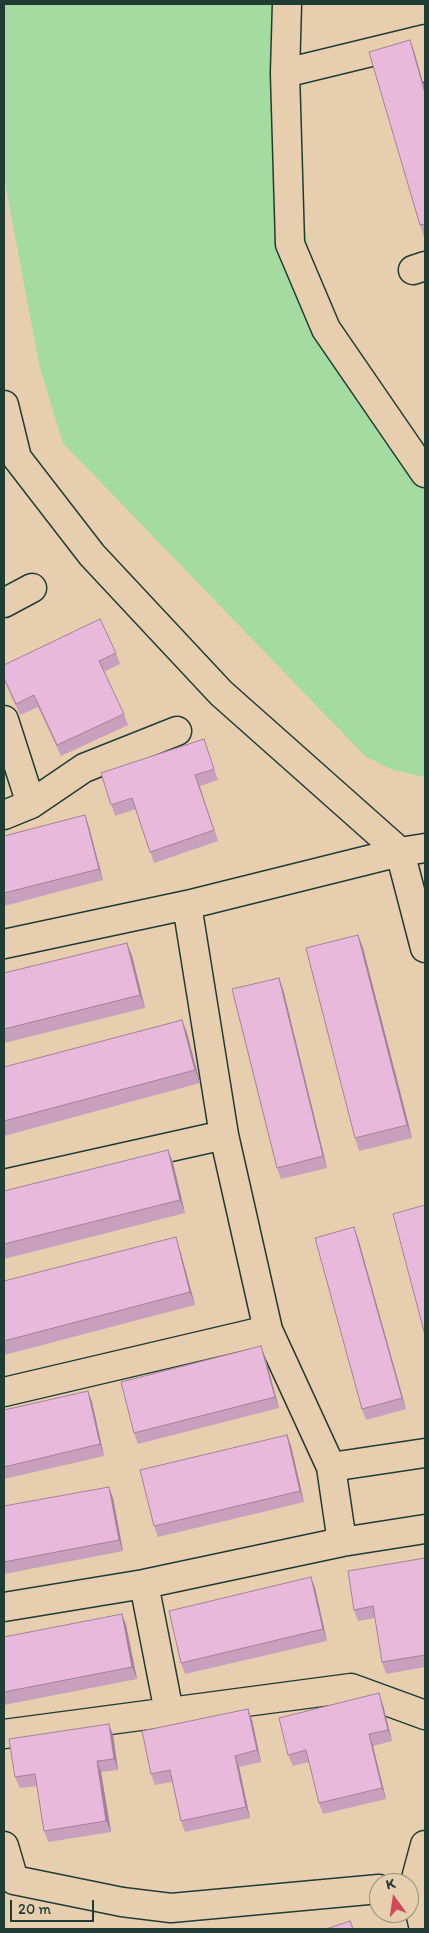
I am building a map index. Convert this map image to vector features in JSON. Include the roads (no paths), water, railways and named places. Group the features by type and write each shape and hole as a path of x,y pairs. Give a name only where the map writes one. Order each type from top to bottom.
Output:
{"street":[{"path":"287,4 285,73 290,244 326,329 425,473"},
{"path":"285,73 421,40 425,68"},
{"path":"4,405 17,458 92,555 221,693 413,850 425,948"},
{"path":"4,603 32,588"},
{"path":"4,720 31,804"},
{"path":"4,815 31,804 84,768 177,731"},
{"path":"4,944 187,905 413,850"},
{"path":"187,905 224,1135 268,1330 332,1467 342,1542"},
{"path":"4,1184 224,1135"},
{"path":"4,1392 268,1330"},
{"path":"332,1467 425,1454"},
{"path":"4,1607 144,1584 342,1542 425,1529"},
{"path":"144,1584 169,1712"},
{"path":"4,1734 351,1688 425,1715"},
{"path":"415,1873 425,1845"},
{"path":"4,1846 9,1881 122,1902 172,1908 369,1890"},
{"path":"419,1912 424,1929"}]}
